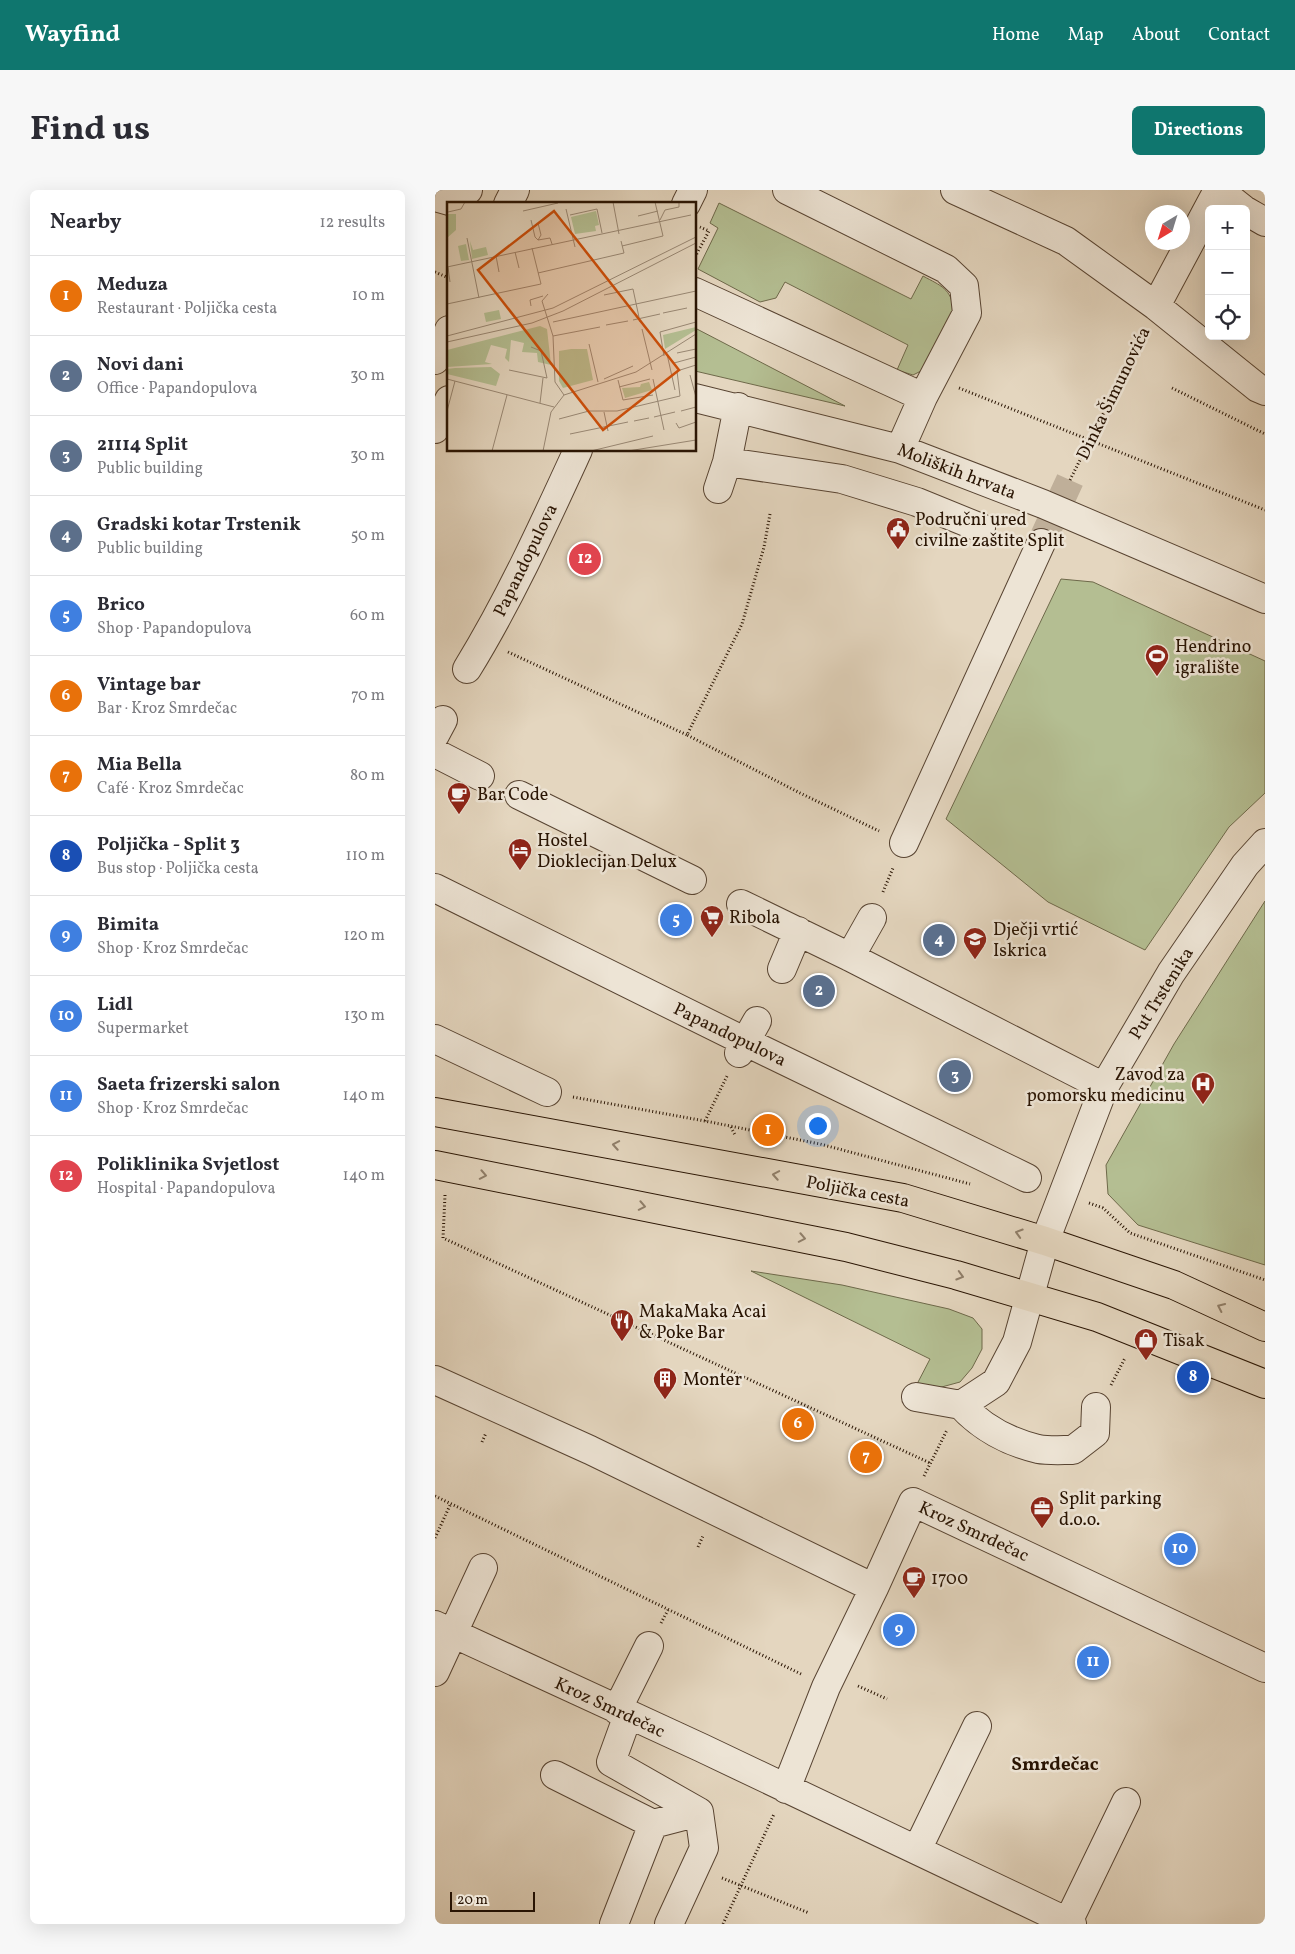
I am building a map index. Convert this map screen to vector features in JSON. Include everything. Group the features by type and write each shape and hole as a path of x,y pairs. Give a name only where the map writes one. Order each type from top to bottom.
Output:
{"main road":[{"name":"Poljička cesta","path":"435,1112 903,1198 1045,1241 1173,1285 1265,1327"},
{"path":"435,1165 846,1247 956,1275 1097,1317 1265,1384"}],"street":[{"path":"435,197 453,202 468,190"},
{"path":"509,202 515,190"},
{"path":"687,202 693,190"},
{"path":"787,190 945,269 964,286 967,313 928,388 900,448"},
{"name":"Dinka Šimunovića","path":"955,190 1066,241 1156,306 1258,388 1265,391"},
{"name":"Dinka Šimunovića","path":"1156,306 1218,190 1238,205"},
{"path":"1250,213 1265,222"},
{"path":"696,292 928,388"},
{"path":"435,360 447,334"},
{"name":"Moliških hrvata","path":"696,398 900,448 1043,504 1265,599"},
{"path":"435,429 447,404"},
{"path":"718,490 727,462 738,407"},
{"name":"Papandopulova","path":"467,668 485,641 578,451"},
{"path":"727,462 842,478 917,502 981,528"},
{"path":"904,843 1041,543"},
{"path":"435,753 480,776"},
{"path":"519,795 693,880"},
{"name":"Put Trstenika","path":"961,1405 996,1382 1017,1342 1045,1241 1104,1087 1171,973 1245,865 1265,843"},
{"name":"Papandopulova","path":"435,888 747,1039 1027,1178"},
{"path":"741,904 850,957 1104,1087"},
{"path":"850,957 872,918"},
{"path":"782,969 797,932"},
{"path":"435,1039 547,1092"},
{"path":"435,1380 590,1450 875,1588"},
{"path":"916,1397 961,1405 990,1431 1039,1449 1073,1450 1095,1432 1102,1399"},
{"name":"Kroz Smrdečac","path":"785,1789 826,1687 875,1588 913,1502 1265,1668"},
{"path":"435,1672 444,1630 483,1568"},
{"name":"Kroz Smrdečac","path":"444,1630 1070,1923"},
{"path":"649,1646 622,1712 611,1762 699,1812"},
{"path":"917,1850 977,1726"},
{"path":"555,1774 653,1824 699,1812"},
{"path":"1070,1923 1126,1802"},
{"path":"669,1924 704,1848 699,1812"},
{"path":"614,1924 653,1824"}],"path":[{"path":"696,225 709,231 696,255"},
{"path":"435,272 447,277"},
{"name":"Dinka Šimunovića","path":"1071,480 1156,306"},
{"path":"928,388 1090,440 1265,510"},
{"path":"1171,388 1265,434"},
{"path":"687,735 742,624 765,546 770,514"},
{"path":"485,641 687,735 800,793 904,843 872,918"},
{"path":"705,1121 747,1039"},
{"path":"547,1092 820,1144 977,1186"},
{"path":"731,1126 735,1135"},
{"path":"760,1140 766,1133"},
{"path":"445,1194 443,1238 930,1463"},
{"path":"1083,1200 1103,1208 1130,1233 1265,1280"},
{"path":"1102,1399 1125,1358"},
{"path":"913,1502 938,1446"},
{"path":"435,1496 786,1667"},
{"path":"435,1538 451,1503"},
{"path":"723,1924 785,1789"},
{"path":"695,1866 809,1913"}],"green space":[{"path":"719,203 911,299 923,276 948,292 954,311 923,370 913,375 897,370 908,345 785,282 776,298 760,302 698,269 718,228 710,223"},
{"path":"696,329 845,406 696,371"},
{"path":"1061,579 1093,582 1265,661 1265,793 1229,827 1145,950 1048,902 946,819"},
{"name":"Zavod za pomorsku medicinu","path":"1265,901 1265,1265 1138,1225 1108,1194 1106,1165 1174,1044"},
{"path":"751,1271 842,1285 949,1309 973,1318 982,1329 982,1349 972,1368 960,1382 938,1388 916,1386 930,1359"}],"tunnel":[{"path":"1041,543 1070,480"}],"place":[{"name":"Područni ured civilne zaštite Split","path":"898,550"},
{"name":"Poliklinika Svjetlost","path":"585,559"},
{"name":"Hendrino igralište","path":"1157,677"},
{"name":"Bar Code","path":"459,815"},
{"name":"Hostel Dioklecijan Delux","path":"520,871"},
{"name":"Brico","path":"676,920"},
{"name":"Ribola","path":"712,938"},
{"name":"Gradski kotar Trstenik","path":"939,940"},
{"name":"Dječji vrtić Iskrica","path":"975,960"},
{"name":"Novi dani","path":"819,991"},
{"name":"21114 Split","path":"955,1076"},
{"name":"Zavod za pomorsku medicinu","path":"1203,1105"},
{"name":"Meduza","path":"768,1130"},
{"name":"MakaMaka Acai & Poke Bar","path":"622,1342"},
{"name":"Tisak","path":"1146,1361"},
{"name":"Poljička - Split 3","path":"1193,1377"},
{"name":"Monter","path":"665,1400"},
{"name":"Vintage bar","path":"798,1424"},
{"name":"Mia Bella","path":"866,1457"},
{"name":"Split parking d.o.o.","path":"1042,1529"},
{"name":"Lidl","path":"1180,1549"},
{"name":"1700","path":"914,1599"},
{"name":"Bimita","path":"899,1630"},
{"name":"Saeta frizerski salon","path":"1093,1662"}],"district":[{"name":"Smrdečac","path":"1055,1763"}]}
